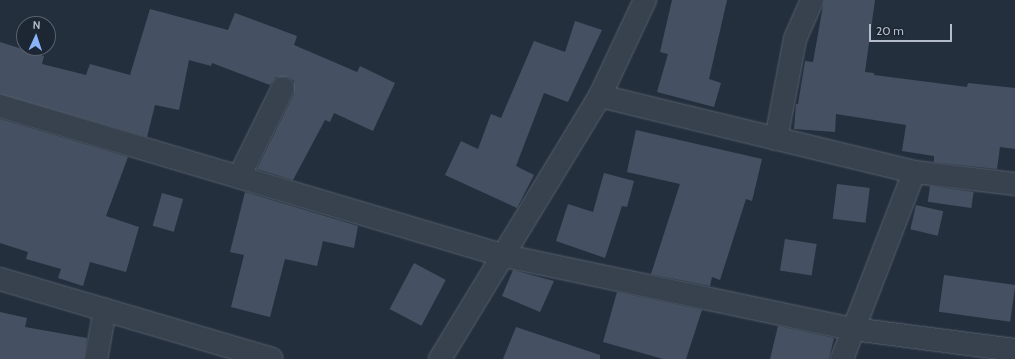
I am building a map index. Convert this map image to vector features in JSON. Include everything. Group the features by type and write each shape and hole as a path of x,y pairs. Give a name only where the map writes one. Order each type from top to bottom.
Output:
{"street":[{"path":"440,359 501,254 600,96 645,0"},
{"path":"776,139 795,39 812,0"},
{"path":"239,177 283,88"},
{"path":"600,96 914,172 1015,184"},
{"path":"0,106 501,254 853,329 1015,350"},
{"path":"842,359 914,172"},
{"path":"0,279 271,359"},
{"path":"96,359 105,310"}],"building":[{"path":"672,0 727,0 709,79 721,83 714,107 657,92 668,54 660,52"},
{"path":"824,0 875,0 865,72 874,73 874,75 967,87 968,83 1015,88 1015,149 1000,147 997,169 934,162 934,156 902,151 906,125 836,114 835,132 794,129 796,104 798,104 805,61 813,62"},
{"path":"150,9 228,30 235,13 297,36 294,45 357,72 360,66 395,83 373,131 334,113 330,122 325,120 293,180 257,169 294,94 294,81 288,77 276,77 270,85 212,63 211,66 189,60 179,110 155,105 147,137 0,94 0,42 16,47 16,56 44,56 42,64 86,75 90,64 130,75"},
{"path":"575,21 602,30 568,102 544,93 516,166 534,175 517,208 445,175 461,141 478,149 491,114 501,118 534,41 565,52"},
{"path":"0,119 128,157 106,216 139,227 126,272 90,262 83,286 58,278 61,269 26,259 28,252 0,243"},
{"path":"636,130 762,159 752,201 746,199 720,280 712,277 710,286 651,274 680,184 627,172"},
{"path":"604,173 634,181 627,207 622,206 605,258 556,241 568,204 593,212"},
{"path":"837,184 870,188 865,223 833,219"},
{"path":"930,186 974,192 971,208 928,202"},
{"path":"245,192 358,226 354,248 323,241 317,266 285,259 270,317 231,307 244,255 230,252"},
{"path":"162,193 183,199 174,232 153,226"},
{"path":"916,205 943,211 938,236 910,229"},
{"path":"785,239 817,244 812,276 780,271"},
{"path":"414,263 446,280 421,326 390,309"},
{"path":"513,270 554,281 540,312 502,296"},
{"path":"944,275 1015,285 1010,322 939,312"},
{"path":"617,292 702,310 686,359 663,359 603,342"},
{"path":"0,312 27,318 25,327 87,338 84,359 0,359"},
{"path":"778,326 834,338 829,359 770,359"},
{"path":"516,327 600,355 600,359 503,359"}]}
